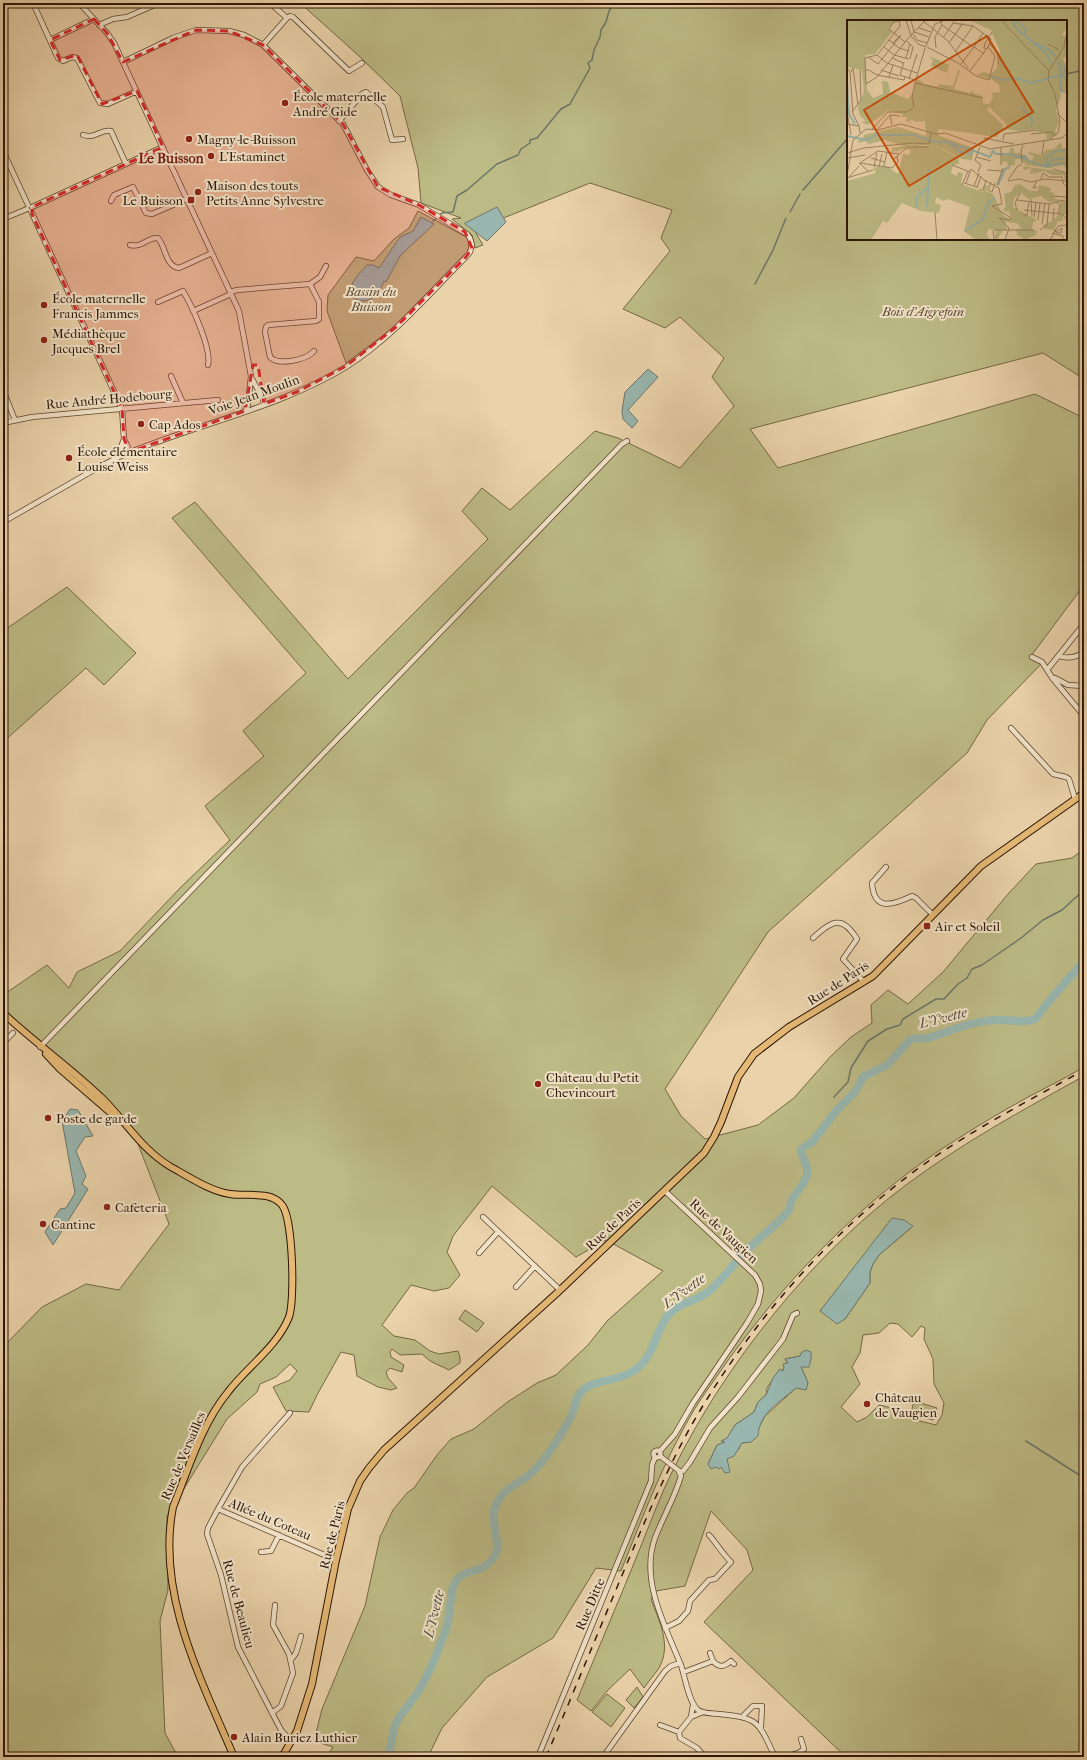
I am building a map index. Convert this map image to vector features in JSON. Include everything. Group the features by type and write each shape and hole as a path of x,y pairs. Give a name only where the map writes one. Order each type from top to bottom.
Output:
{"main road":[{"name":"Rue de Paris","path":"282,1757 292,1742 300,1724 312,1684 345,1521 353,1496 360,1481 376,1459 560,1290 704,1153 721,1122 738,1077 754,1054 789,1027 864,982 886,964 981,866 1084,793"},
{"path":"3,1013 40,1047"},
{"name":"Rue de Versailles","path":"40,1047 102,1099 157,1158 169,1166 219,1192 267,1196 274,1198 283,1206 288,1217 293,1289 292,1307 283,1330 228,1392 210,1417 173,1507 171,1520 169,1556 173,1592 190,1653 233,1755"}],"street":[{"path":"33,3 60,60 72,57 77,58 100,103 108,104 137,91"},
{"path":"79,3 114,44 164,147 239,312 250,376 248,405 245,411"},
{"path":"99,25 113,18 126,17 159,3"},
{"path":"270,3 287,18"},
{"path":"263,45 290,16 293,17 349,70 362,63"},
{"path":"50,40 94,19"},
{"path":"123,62 173,38 196,30 229,31 244,35 263,45 340,121 362,94 366,92 383,107 392,140 403,139"},
{"name":"Voie Jean Moulin","path":"3,522 121,456 264,404 314,384 346,366 371,349 396,327 469,254 472,248 470,238 465,232 419,205 391,195 378,187 371,178 353,141 340,121"},
{"path":"83,135 90,137 105,131 111,131 126,164"},
{"path":"3,219 164,147"},
{"path":"3,151 122,409 124,439 130,452"},
{"path":"111,201 114,195 133,187 144,210 148,214 152,214 187,199"},
{"path":"130,245 138,246 158,238 170,262 175,267 179,268 212,253"},
{"path":"193,311 237,290 310,284 320,277 326,266"},
{"path":"310,284 318,302 319,319 316,321 268,325 265,332 270,357 276,361 302,359 314,351"},
{"path":"158,302 183,291 202,332 208,358 208,365"},
{"path":"171,376 183,403"},
{"path":"250,376 264,404"},
{"path":"3,390 15,420"},
{"name":"Rue André Hodebourg","path":"3,423 15,420 218,400"},
{"path":"121,456 121,447 124,439"},
{"path":"40,1047 622,444 627,441"},
{"path":"1049,670 1084,624"},
{"path":"1059,656 1064,658 1084,653"},
{"path":"1032,657 1042,662 1084,716"},
{"path":"1049,670 1068,685 1084,686"},
{"path":"1011,728 1053,774 1066,776 1069,779 1076,799"},
{"path":"886,867 872,883 873,892 876,898 882,903 889,905 912,896 916,898 933,915"},
{"path":"813,938 832,923 840,923 850,928 856,939 843,959 864,982"},
{"path":"3,1043 13,1034"},
{"name":"Rue de Vaugien","path":"658,1455 675,1434 693,1403 747,1324 758,1304 761,1291 760,1284 755,1275 665,1191"},
{"path":"483,1217 560,1290"},
{"path":"479,1253 498,1232"},
{"path":"516,1287 535,1266"},
{"path":"679,1472 685,1469 710,1428 738,1397 783,1339 793,1315 797,1313"},
{"name":"Allée du Coteau","path":"290,1413 242,1467 218,1509 336,1560"},
{"path":"658,1455 679,1472 680,1479 654,1539 650,1561 652,1584 665,1628 684,1672 693,1705 691,1717"},
{"name":"Rue Ditte","path":"538,1757 651,1482 652,1465 658,1455"},
{"name":"Rue de Beaulieu","path":"218,1509 208,1528 207,1534 222,1575 238,1647 281,1730 292,1742"},
{"path":"261,1552 271,1551 279,1535"},
{"path":"665,1628 679,1621 688,1612 690,1601 709,1580 714,1579 731,1562 719,1551 717,1544 709,1535"},
{"path":"272,1713 281,1706 293,1673 289,1654 273,1625 275,1605"},
{"path":"291,1660 296,1653 301,1636"},
{"path":"710,1653 717,1666 726,1666 731,1661 734,1664"},
{"path":"684,1672 713,1661"},
{"path":"603,1757 665,1671 671,1666 680,1663"},
{"path":"693,1705 703,1712"},
{"path":"744,1716 753,1706 762,1706 761,1728"},
{"path":"705,1757 697,1748 680,1738 679,1732 691,1717 703,1712 744,1716 752,1720 761,1728 776,1757"},
{"path":"660,1725 679,1732"},
{"path":"787,1757 804,1749 800,1739"},
{"name":"Rue de Versailles","path":"225,1757 233,1755"}],"highlighted area":[{"path":"94,19 107,33 123,62 196,30 229,31 263,45 343,124 378,187 419,205 465,232 472,248 466,257 396,327 346,366 297,392 264,404 258,365 253,365 245,411 130,452 124,439 122,409 32,214 32,207 163,147 137,91 102,104 77,55 60,60 50,40"}],"green space":[{"name":"Bois d'Aigrefoin","path":"300,3 1084,3 1084,379 1043,353 750,429 778,468 1035,394 1084,418 1084,477 1081,482 1084,486 1084,585 1031,656 1041,664 987,720 967,753 768,932 665,1089 681,1116 705,1139 758,1125 794,1098 830,1057 851,1037 872,1023 871,1005 888,990 908,1004 943,972 1008,894 1036,864 1072,858 1084,849 1084,1067 974,1128 906,1174 848,1223 795,1277 747,1335 697,1404 664,1468 621,1571 596,1568 553,1638 487,1677 442,1728 428,1757 326,1757 333,1747 314,1741 322,1709 365,1606 380,1537 393,1510 407,1493 414,1488 437,1455 451,1439 474,1429 506,1403 537,1383 556,1375 588,1345 607,1321 663,1271 606,1240 576,1257 492,1186 453,1236 447,1252 460,1275 449,1288 434,1291 411,1285 382,1325 394,1336 415,1340 430,1351 439,1354 458,1351 460,1363 449,1370 430,1361 422,1354 400,1355 392,1349 390,1352 391,1357 404,1365 402,1372 390,1368 386,1372 388,1378 397,1388 391,1390 378,1387 357,1376 354,1355 341,1352 309,1412 286,1411 273,1387 290,1380 297,1371 290,1364 276,1377 260,1384 257,1392 227,1419 167,1516 168,1590 160,1621 165,1733 178,1757 3,1757 3,1347 42,1307 86,1284 119,1290 169,1224 133,1131 65,1065 5,1012 3,1007 3,995 47,965 69,988 77,972 120,951 181,887 230,840 205,806 264,756 243,731 306,673 172,518 195,502 348,679 488,539 462,511 482,488 510,510 595,431 618,438 680,468 734,406 712,377 724,358 680,317 665,328 623,309 670,251 661,238 672,210 590,183 474,230 483,245 475,248 472,235 452,219 461,218 421,203 418,168 400,96 358,55"},
{"name":"Bassin du Buisson","path":"418,211 468,238 468,251 393,328 346,363 327,311 328,295 356,257 374,261 394,239 409,228"},
{"path":"67,587 136,653 104,685 86,668 3,742 3,631"},
{"path":"1084,1076 1084,1757 846,1757 704,1622 753,1570 747,1550 711,1511 685,1586 656,1591 651,1599 663,1633 664,1651 663,1659 659,1668 644,1688 630,1669 608,1690 591,1711 577,1700 660,1498 673,1470 694,1430 718,1391 774,1314 837,1244 871,1213 906,1185 949,1155 993,1128","holes":["913,1226 879,1255 870,1272 870,1283 845,1319 820,1311 838,1289","890,1323 898,1324 912,1337 921,1326 925,1328 924,1339 933,1359 934,1384 944,1403 942,1415 936,1425 912,1419 901,1410 879,1405 867,1417 857,1422 841,1407 860,1384 852,1367 860,1353 863,1335 879,1333","800,1356 801,1367 808,1383 796,1388 765,1416 751,1442 741,1443 739,1449 718,1467 708,1464 717,1445 726,1442 735,1425 754,1412 758,1402 766,1395 767,1388 780,1369 783,1371 784,1367 788,1364 785,1359"]},
{"path":"465,1310 484,1323 477,1332 459,1319"},
{"path":"914,1401 937,1408 933,1420 911,1413"},
{"path":"637,1687 643,1697 634,1708 626,1700"},
{"path":"607,1694 625,1708 611,1727 592,1712"}],"water":[{"path":"497,207 506,222 487,241 465,224 465,223"},
{"name":"Bassin du Buisson","path":"421,217 434,224 400,256 386,282 384,281 376,295 367,301 359,300 353,297 351,286 357,276 367,265 373,265 379,268 400,237 413,231"},
{"path":"648,369 658,377 628,410 638,421 632,428 623,419 622,411 625,392"},
{"path":"70,1109 78,1110 93,1136 85,1137 76,1151 86,1176 82,1184 88,1189 53,1245 45,1232 60,1209 66,1208 75,1193 62,1121"},
{"path":"892,1218 904,1220 913,1226 879,1255 870,1272 870,1283 845,1319 837,1324 820,1311"},
{"path":"806,1350 811,1352 809,1367 801,1367 808,1383 806,1390 796,1388 766,1414 759,1428 758,1436 751,1442 742,1443 734,1456 727,1459 730,1472 725,1473 721,1467 719,1469 716,1467 711,1469 708,1464 717,1445 725,1442 721,1441 727,1438 735,1425 754,1412 758,1402 766,1395 773,1378 780,1369 783,1371 783,1364 788,1363 785,1359 800,1356 801,1353"}],"waterway":[{"path":"433,221 442,213 453,212 457,196 467,190 497,164 518,155 521,149 530,143 530,140 537,138 561,109 570,104 590,68 588,63 592,60 601,30 614,3"},
{"path":"1067,74 1084,70"},
{"path":"803,190 847,139"},
{"path":"790,212 800,194"},
{"path":"755,284 773,250 786,218"},
{"name":"L'Yvette","path":"834,1097 848,1082 851,1068 868,1041 887,1029 900,1025 903,1019 936,999 944,999 958,984 967,978 972,969 982,965 1021,938 1043,920 1062,910 1084,890"},
{"name":"L'Yvette","path":"387,1757 396,1723 423,1683 437,1653 448,1624 452,1592 455,1582 464,1574 486,1565 492,1560 496,1553 497,1543 493,1518 498,1501 509,1488 533,1472 546,1457 566,1426 577,1398 581,1392 595,1383 626,1375 640,1366 650,1352 664,1320 670,1313 713,1288 748,1248 784,1216 789,1210 792,1199 803,1184 807,1175 807,1168 801,1149 812,1142 836,1111 855,1092 863,1077 887,1065 912,1039 928,1038 978,1022 1001,1020 1026,1021 1035,1019 1084,961"},
{"path":"1026,1441 1084,1478"}],"railway":[{"path":"546,1757 655,1498 672,1462 691,1426 734,1358 783,1294 810,1264 839,1236 899,1183 943,1151 1013,1109 1084,1070"}],"place":[{"name":"École maternelle André Gide","path":"285,103"},
{"name":"Magny-le-Buisson","path":"189,139"},
{"name":"L'Estaminet","path":"211,156"},
{"name":"Maison des touts Petits Anne Sylvestre","path":"198,192"},
{"name":"Le Buisson","path":"191,200"},
{"name":"École maternelle Francis Jammes","path":"44,305"},
{"name":"Médiathèque Jacques Brel","path":"44,340"},
{"name":"Cap Ados","path":"141,424"},
{"name":"École élémentaire Louise Weiss","path":"69,458"},
{"name":"Air et Soleil","path":"927,926"},
{"name":"Château du Petit Chevincourt","path":"538,1084"},
{"name":"Poste de garde","path":"48,1118"},
{"name":"Cafeteria","path":"107,1207"},
{"name":"Cantine","path":"43,1224"},
{"name":"Château de Vaugien","path":"867,1404"},
{"name":"Alain Buriez Luthier","path":"234,1737"}],"district":[{"name":"Le Buisson","path":"171,158"}]}
